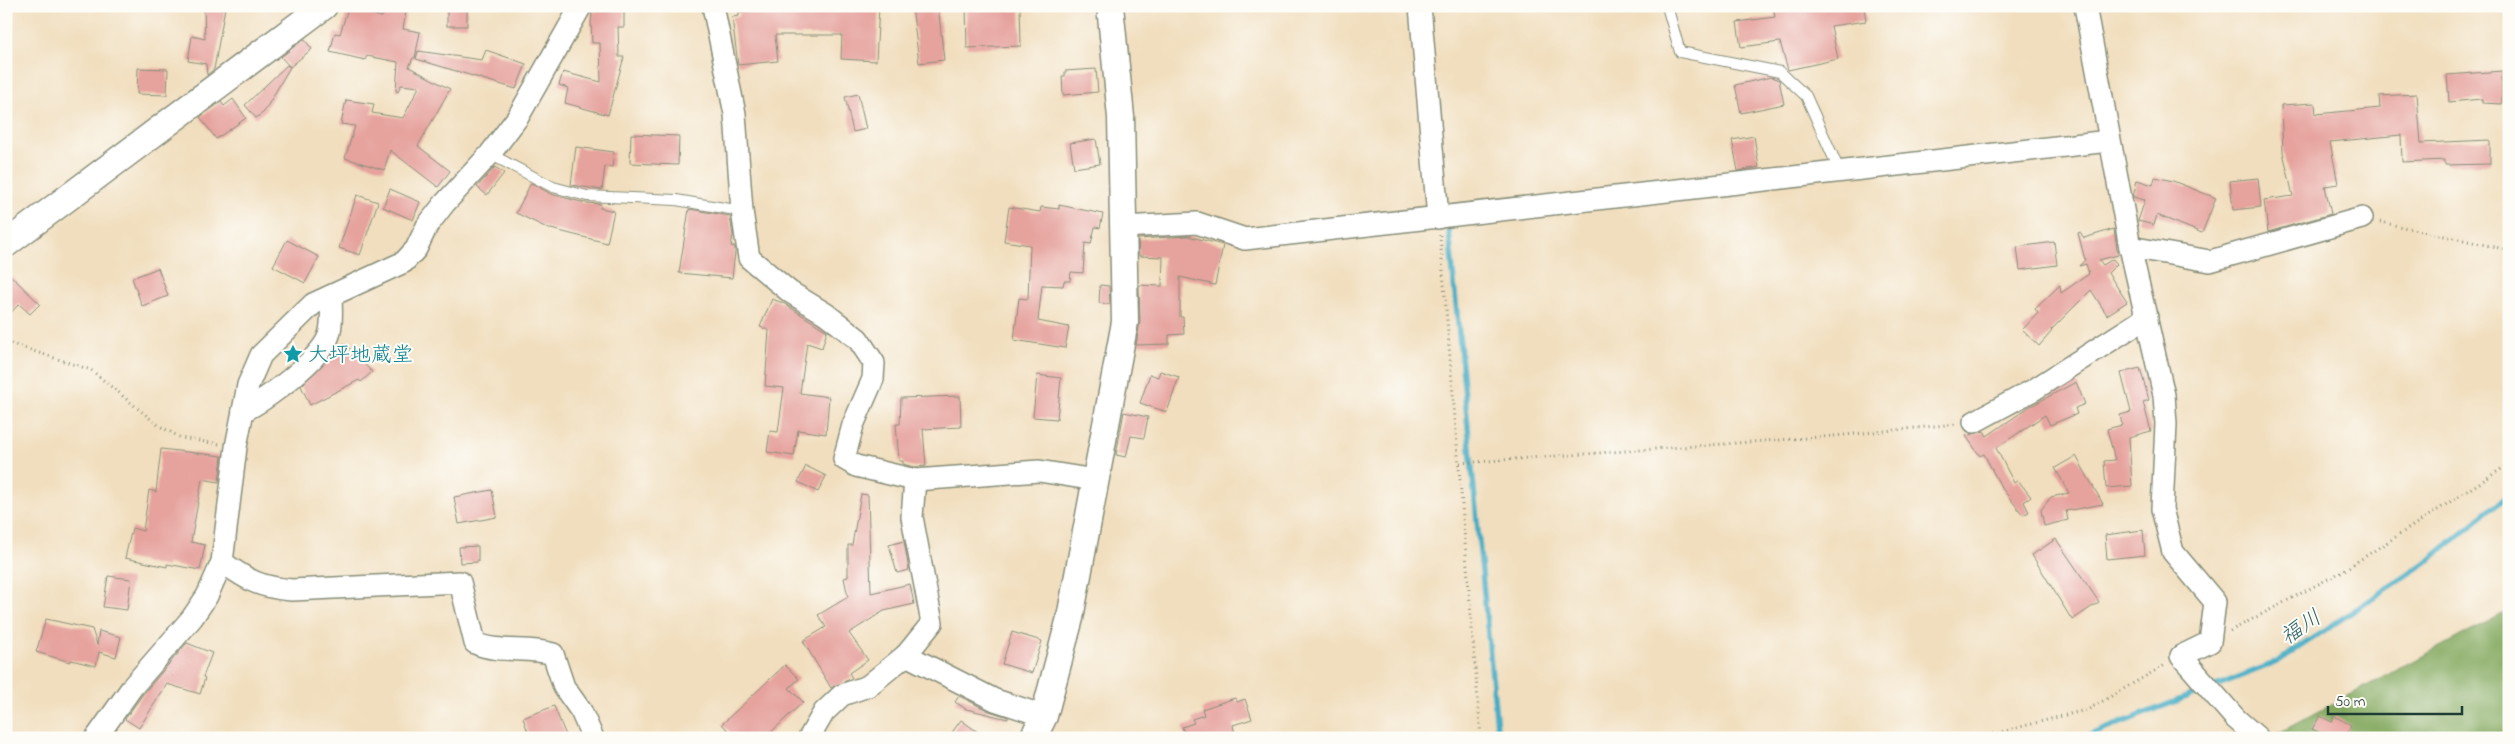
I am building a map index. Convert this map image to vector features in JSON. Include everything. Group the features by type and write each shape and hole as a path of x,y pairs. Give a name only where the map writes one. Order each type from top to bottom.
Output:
{"street":[{"path":"6,244 324,6"},
{"path":"96,738 133,686 207,596 222,562 236,447 248,385 261,355 313,304 404,262 416,249 428,226 444,204 490,154 518,117 581,6"},
{"path":"713,6 735,114 742,211 749,258 790,292 826,314 858,339 874,363 873,379 852,425 844,459 856,466 915,480 1039,471 1095,480"},
{"path":"906,656 995,700 1042,730 1070,618 1125,322 1121,117 1110,6"},
{"path":"1420,6 1438,218"},
{"path":"2085,6 2130,248 2164,395 2166,424 2162,508 2173,552 2215,602 2210,642 2181,656 2236,719 2258,738"},
{"path":"1124,227 1197,223 1245,239 2109,141"},
{"path":"2130,248 2210,261 2362,218"},
{"path":"243,411 258,404 313,358 329,335 331,296"},
{"path":"1974,422 2035,389 2147,318"},
{"path":"810,738 824,712 842,695 868,686 906,656 932,623 912,517 915,480"},
{"path":"222,562 247,580 268,588 292,590 460,582 475,643 488,649 537,649 553,654 564,687 581,712 593,738"}],"lane":[{"path":"1667,6 1680,52 1780,72 1806,96 1840,172"},
{"path":"490,154 553,187 587,196 676,200 742,211"}],"path":[{"path":"1438,218 1460,463 1481,738"},
{"path":"2362,218 2509,250"},
{"path":"6,342 92,370 158,425 181,438 236,447"},
{"path":"1460,463 1834,436 1974,422"},
{"path":"2210,642 2341,572 2509,464"},
{"path":"1978,738 2090,709 2181,656"}],"green space":[{"path":"2509,610 2509,738 2269,738"}],"building":[{"path":"384,6 407,6 403,29 420,32 415,58 413,58 409,67 450,89 418,146 450,171 438,187 390,150 384,170 345,158 355,126 341,124 346,100 374,104 372,113 403,118 419,87 401,85 398,92 396,91 398,62 367,56 365,60 330,52 335,33 340,34 348,8 382,17"},
{"path":"447,6 467,6 467,26 447,26"},
{"path":"598,6 614,6 614,11 624,10 624,27 618,27 619,57 624,57 608,115 565,103 568,88 559,85 563,72 601,82 600,43 592,43 591,23 592,12 598,11"},
{"path":"844,6 879,6 876,61 841,59 842,35 775,35 778,61 738,65 732,17 739,16 739,12 768,9 844,10"},
{"path":"912,6 938,6 944,60 919,63"},
{"path":"966,6 1020,6 1021,46 967,48"},
{"path":"1773,6 1864,6 1866,21 1831,26 1838,59 1788,70 1780,42 1741,47 1737,22 1775,17"},
{"path":"225,8 214,69 207,75 206,64 188,61 192,36 205,39 204,9"},
{"path":"304,39 312,49 290,67 281,57"},
{"path":"486,50 526,64 516,89 416,59 418,51 482,60"},
{"path":"287,65 290,67 264,112 256,118 245,105"},
{"path":"138,68 168,69 167,95 137,94"},
{"path":"1096,69 1098,92 1063,95 1062,76 1065,76 1065,71"},
{"path":"2502,71 2502,104 2482,103 2482,99 2449,102 2447,75"},
{"path":"1771,77 1779,80 1784,104 1741,113 1735,85"},
{"path":"858,94 866,129 853,132 845,97"},
{"path":"2417,94 2421,143 2490,140 2490,164 2445,165 2445,160 2402,162 2401,135 2330,142 2338,184 2325,186 2331,214 2268,232 2264,200 2293,196 2283,152 2281,105 2315,103 2316,114 2380,108 2379,96"},
{"path":"233,99 246,118 216,139 200,117 221,102 224,106"},
{"path":"631,134 679,136 678,165 630,163"},
{"path":"1754,136 1759,167 1738,171 1732,140"},
{"path":"1096,139 1100,164 1074,168 1070,143"},
{"path":"576,147 614,152 612,167 605,166 602,190 571,185"},
{"path":"495,167 504,173 487,195 477,187"},
{"path":"2155,177 2173,181 2216,198 2202,233 2157,215 2154,225 2138,221 2145,200 2133,197 2137,180 2153,185"},
{"path":"2258,178 2261,207 2233,210 2230,181"},
{"path":"531,183 551,194 585,203 601,204 600,208 614,211 607,243 547,228 516,213"},
{"path":"390,189 420,202 413,220 383,207"},
{"path":"357,195 378,202 360,255 339,248"},
{"path":"1059,205 1103,214 1100,228 1095,227 1091,244 1085,243 1083,273 1071,272 1070,281 1064,281 1063,286 1042,285 1038,321 1069,327 1065,348 1014,340 1019,298 1028,299 1030,245 1004,241 1009,207 1040,212 1041,207 1059,209"},
{"path":"689,209 730,216 733,236 731,246 735,247 732,278 679,273"},
{"path":"2114,229 2118,255 2099,260 2103,265 2113,259 2117,264 2108,273 2127,302 2107,315 2091,290 2051,330 2039,346 2022,330 2038,313 2035,309 2060,285 2061,293 2089,274 2086,264 2079,266 2085,260 2078,233 2080,232 2084,238"},
{"path":"1188,236 1223,245 1215,285 1180,277 1180,317 1183,317 1184,334 1169,335 1169,344 1136,345 1140,322 1139,285 1162,286 1163,257 1139,256 1138,239"},
{"path":"287,240 319,257 305,283 273,266"},
{"path":"2054,242 2057,265 2020,270 2017,247"},
{"path":"158,268 168,296 142,306 132,278"},
{"path":"6,271 40,304 30,314 19,304 6,318"},
{"path":"1100,285 1109,286 1110,304 1099,303"},
{"path":"772,299 783,303 827,331 822,348 807,343 800,393 829,397 826,434 798,430 794,456 767,452 770,431 778,432 784,388 765,386 769,330 760,327"},
{"path":"344,343 372,372 361,382 359,380 310,405 301,386"},
{"path":"2140,368 2149,400 2143,402 2151,431 2129,437 2132,486 2106,488 2104,461 2115,460 2107,429 2122,425 2120,415 2131,412 2121,373"},
{"path":"1160,371 1179,377 1167,412 1140,403 1150,374 1158,377"},
{"path":"1037,375 1061,378 1057,419 1033,417"},
{"path":"2076,382 2085,404 2075,408 2077,414 2050,425 2045,415 1996,448 2014,483 2018,480 2031,497 2024,502 2029,512 2023,515 2001,487 1984,454 1980,456 1966,436 1984,431 1987,436 2029,407"},
{"path":"960,396 961,427 923,429 926,466 914,467 899,461 896,424 900,424 901,398"},
{"path":"1124,412 1148,417 1144,438 1131,436 1126,457 1116,455"},
{"path":"161,449 222,456 219,482 202,479 191,542 205,545 200,570 167,564 167,567 125,558 132,528 143,531 149,490 156,492"},
{"path":"2076,456 2103,504 2066,511 2068,520 2044,526 2041,510 2051,497 2069,493 2055,468"},
{"path":"806,466 826,476 818,492 798,482"},
{"path":"492,490 497,517 459,524 454,497"},
{"path":"861,494 868,495 871,593 910,584 914,604 884,611 849,633 868,660 849,673 852,678 831,688 803,641 826,627 818,615 848,597 844,578 848,577 848,545 852,545"},
{"path":"2143,530 2145,555 2107,559 2105,535"},
{"path":"2056,539 2099,602 2072,620 2032,555"},
{"path":"904,541 909,570 897,573 889,545"},
{"path":"478,546 478,562 460,563 459,547"},
{"path":"108,576 131,579 127,610 103,607"},
{"path":"46,619 92,629 97,645 99,631 121,637 116,657 99,652 96,666 71,660 70,662 36,652"},
{"path":"1012,632 1042,641 1032,673 1002,664"},
{"path":"187,643 212,653 203,677 205,678 200,694 167,684 139,728 125,719 143,694"},
{"path":"785,665 799,679 789,688 803,702 765,738 735,738 722,724"},
{"path":"959,696 989,711 1008,717 1008,719 966,709 955,702"},
{"path":"1235,698 1237,702 1245,699 1252,719 1233,725 1235,735 1226,738 1186,738 1182,727 1194,723 1192,719 1204,715 1202,709"},
{"path":"554,706 567,738 530,738 523,718"},
{"path":"2320,716 2332,722 2334,716 2351,725 2344,738 2328,738 2312,729"},
{"path":"961,720 986,738 948,738"}],"waterway":[{"path":"1448,220 1498,738"},
{"name":"福川","path":"2213,687 2277,662 2427,562 2509,494"},
{"name":"福川","path":"2083,738 2204,690"}],"place":[{"name":"大坪地蔵堂","path":"293,354"}]}
